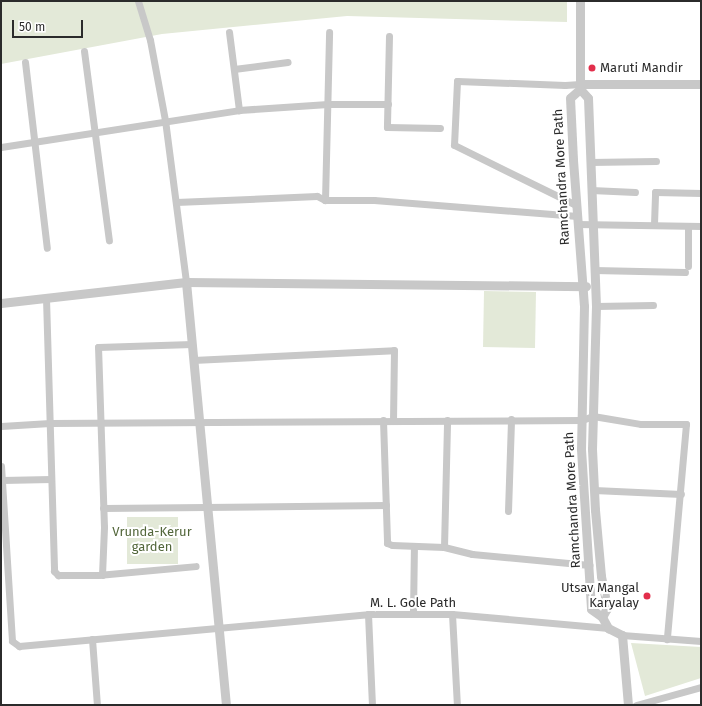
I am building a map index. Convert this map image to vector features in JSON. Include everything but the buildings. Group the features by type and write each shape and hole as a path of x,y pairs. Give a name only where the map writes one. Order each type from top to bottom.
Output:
{"street":[{"path":"138,1 150,40 165,120 176,202 186,282 226,705"},
{"name":"Ramchandra More Path","path":"580,1 580,86 588,98 596,306 593,416 594,490 601,576 606,608 602,617 591,609 582,482 584,306 577,220 570,98 580,86"},
{"path":"229,32 239,110"},
{"path":"325,200 329,32"},
{"path":"389,36 387,127 440,128"},
{"path":"84,51 96,132 109,240"},
{"path":"25,62 36,141 47,248"},
{"path":"234,70 288,62"},
{"path":"576,205 454,145 457,81 580,86 701,84"},
{"path":"1,147 165,120 239,110 328,104 388,104"},
{"path":"590,162 656,161"},
{"path":"591,190 636,192"},
{"path":"654,224 654,192 701,193"},
{"path":"176,202 317,196 325,200 374,200 577,220 592,223 701,226"},
{"path":"594,270 687,269 688,226"},
{"path":"1,304 186,282 595,286"},
{"path":"46,298 54,571 58,575 102,575 196,566"},
{"path":"596,306 653,305"},
{"path":"102,575 103,508 98,347 192,344"},
{"path":"193,360 394,350 393,420"},
{"path":"1,426 50,423 199,423 511,419 582,420 593,416 641,424 686,424 681,494 666,639"},
{"path":"508,511 511,419"},
{"path":"383,420 387,543 392,545 444,547 472,554 589,565"},
{"path":"444,547 447,420"},
{"path":"1,466 2,480 51,479"},
{"name":"M. L. Gole Path","path":"2,480 12,641 22,646 368,614 452,614 608,628"},
{"path":"594,490 681,494"},
{"path":"103,508 386,505"},
{"path":"413,614 414,546"},
{"path":"368,614 372,705"},
{"path":"452,614 457,705"},
{"path":"602,617 608,628 622,635 701,641"},
{"path":"622,635 628,705"},
{"path":"92,639 97,705"},
{"path":"636,705 701,687"}],"green space":[{"path":"1,1 567,1 567,22 347,16 162,34 1,64"},
{"path":"484,291 536,292 535,348 483,347"},
{"name":"Vrunda-Kerur garden","path":"127,517 178,517 178,564 127,564"},
{"path":"631,643 701,647 701,678 645,696"}],"place":[{"name":"Maruti Mandir","path":"592,68"},
{"name":"Utsav Mangal Karyalay","path":"647,596"}]}
